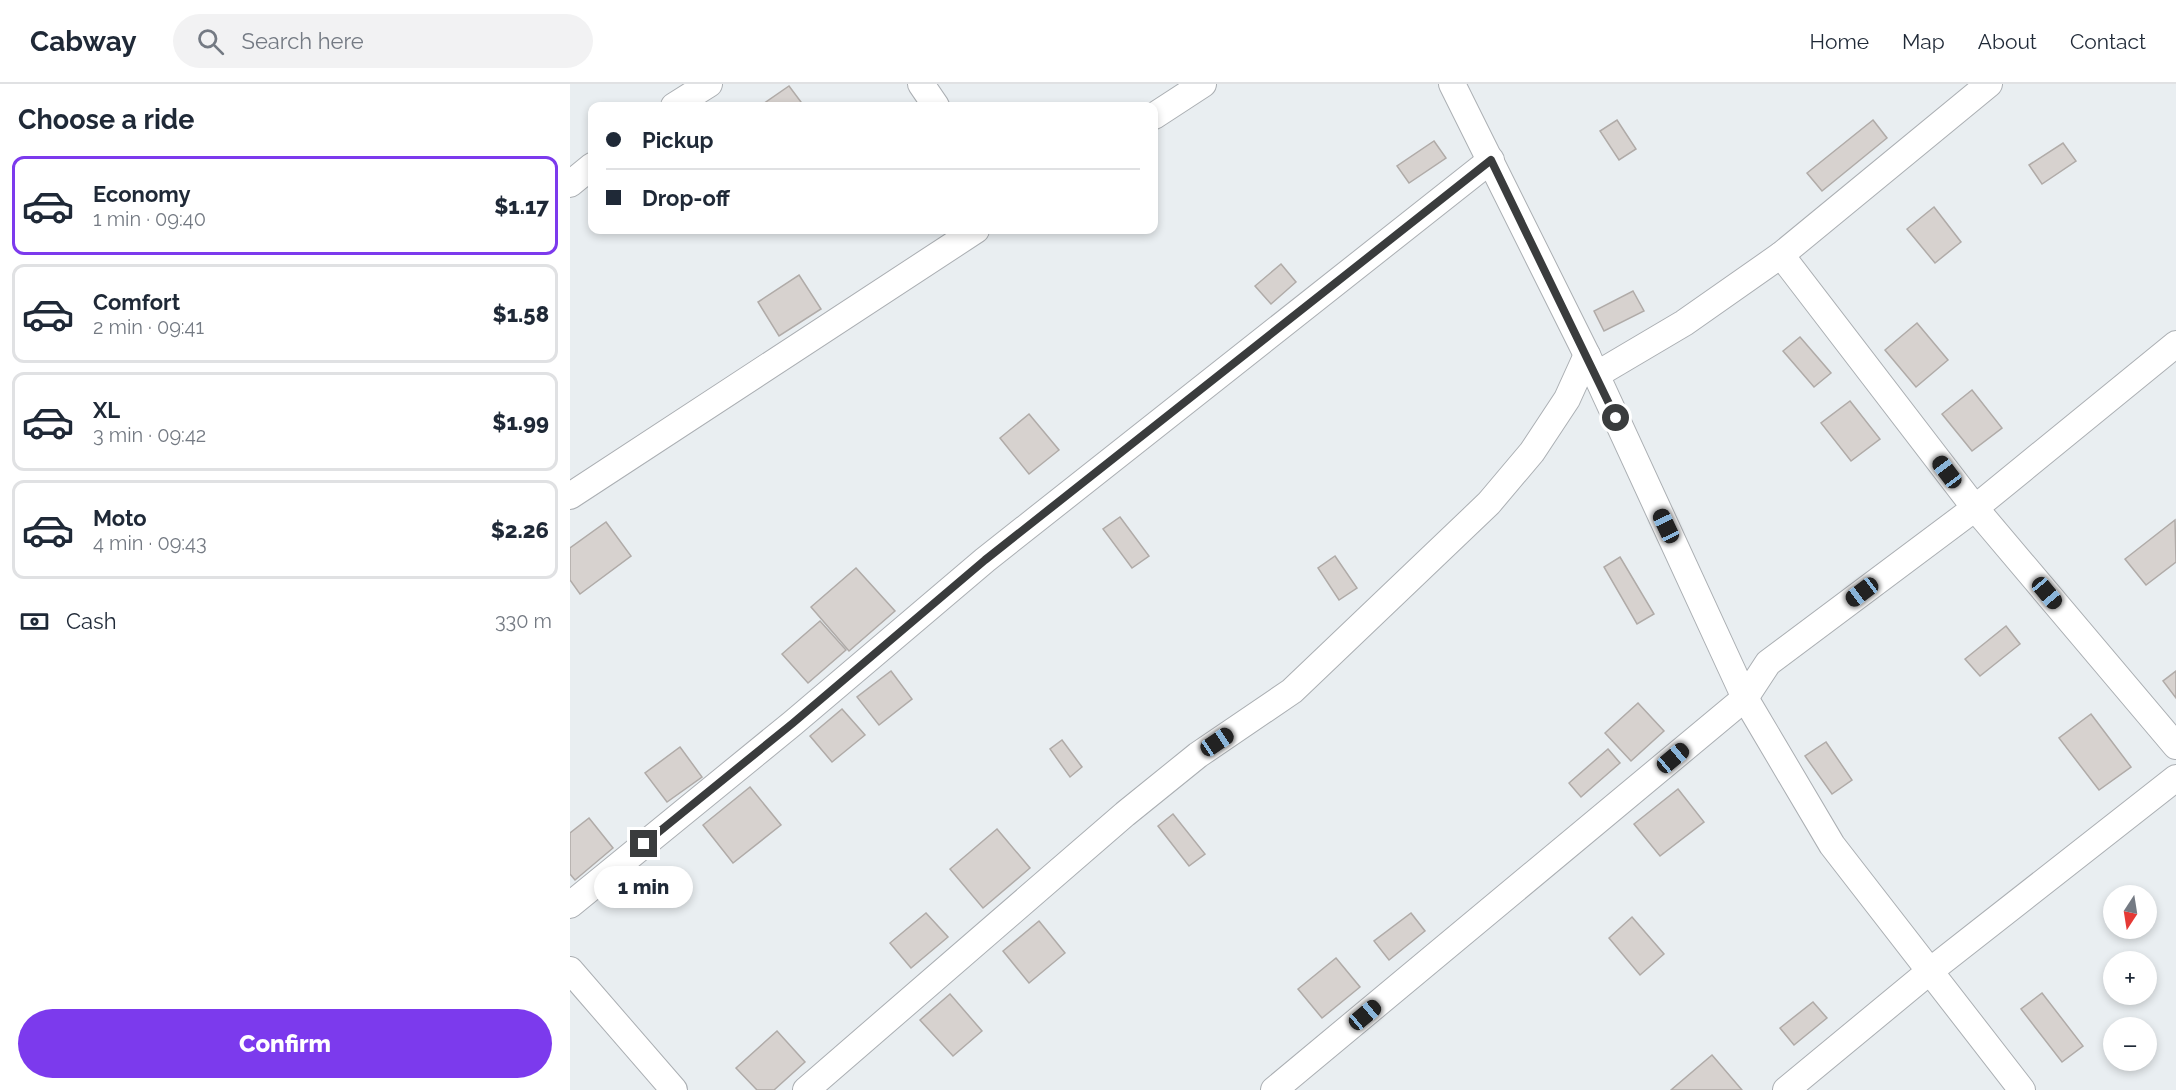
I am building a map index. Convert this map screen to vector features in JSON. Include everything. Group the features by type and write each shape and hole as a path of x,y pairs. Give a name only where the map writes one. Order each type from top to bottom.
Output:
{"street":[{"path":"681,102 710,84"},
{"path":"921,84 933,102"},
{"path":"1158,113 1203,84"},
{"path":"1452,84 1592,365 1745,698 1832,845 2022,1090"},
{"path":"807,1090 1125,814 1198,755 1292,691 1489,503 1538,443 1592,365 1684,323 1781,255 1989,84"},
{"path":"570,904 793,723 985,560 1491,160"},
{"path":"570,184 588,169"},
{"path":"570,496 970,234"},
{"path":"1781,255 1975,508 2176,746"},
{"path":"1274,1090 1745,698 1768,663 1975,508 2176,344"},
{"path":"1786,1090 1930,971 2176,778"},
{"path":"570,970 674,1090"}],"building":[{"path":"789,86 801,102 766,102"},
{"path":"1617,120 1636,149 1619,160 1600,131"},
{"path":"1873,120 1887,138 1822,191 1807,173"},
{"path":"1434,141 1446,158 1409,183 1397,166"},
{"path":"2063,143 2076,161 2042,184 2029,165"},
{"path":"1934,207 1961,242 1935,263 1907,229"},
{"path":"1281,264 1296,282 1271,304 1255,286"},
{"path":"799,275 821,309 779,336 758,302"},
{"path":"1633,291 1644,311 1604,331 1594,311"},
{"path":"1917,323 1948,360 1916,387 1885,350"},
{"path":"1800,337 1831,373 1814,387 1783,351"},
{"path":"1972,390 2002,428 1972,451 1942,414"},
{"path":"1850,401 1880,439 1851,461 1821,423"},
{"path":"1029,414 1059,450 1029,474 1000,438"},
{"path":"1120,517 1149,556 1132,568 1103,529"},
{"path":"2175,520 2176,562 2146,585 2125,559"},
{"path":"606,522 631,556 580,594 570,580 570,548"},
{"path":"1335,556 1357,588 1339,600 1318,568"},
{"path":"1620,557 1654,614 1637,624 1604,567"},
{"path":"856,568 895,611 849,651 811,607"},
{"path":"820,621 846,650 808,683 782,654"},
{"path":"2006,626 2020,644 1980,676 1965,659"},
{"path":"891,671 912,699 879,725 857,697"},
{"path":"2176,671 2176,698 2163,681"},
{"path":"1638,703 1664,731 1631,761 1605,733"},
{"path":"842,709 865,735 832,762 810,736"},
{"path":"2091,714 2131,767 2099,790 2059,738"},
{"path":"1062,740 1082,767 1070,777 1050,749"},
{"path":"1826,742 1852,780 1832,794 1805,756"},
{"path":"680,747 702,777 667,802 645,773"},
{"path":"1608,749 1620,763 1581,797 1569,783"},
{"path":"750,787 781,825 733,863 703,825"},
{"path":"1678,789 1704,822 1660,856 1634,824"},
{"path":"1173,814 1205,854 1189,866 1158,826"},
{"path":"589,818 613,848 575,880 570,874 570,833"},
{"path":"997,829 1030,868 983,908 950,869"},
{"path":"926,913 948,937 911,968 890,943"},
{"path":"1411,913 1425,931 1389,960 1374,941"},
{"path":"1632,917 1664,954 1640,975 1609,938"},
{"path":"1039,921 1065,953 1029,983 1003,951"},
{"path":"1336,958 1360,987 1322,1018 1298,989"},
{"path":"2042,993 2083,1046 2062,1062 2021,1009"},
{"path":"950,994 982,1031 953,1056 920,1020"},
{"path":"1813,1002 1827,1018 1794,1045 1780,1028"},
{"path":"777,1031 805,1062 774,1090 757,1090 736,1068"},
{"path":"1712,1055 1742,1090 1671,1090"}],"route":[{"path":"644,844 793,723 985,560 1491,160 1616,418"}]}
